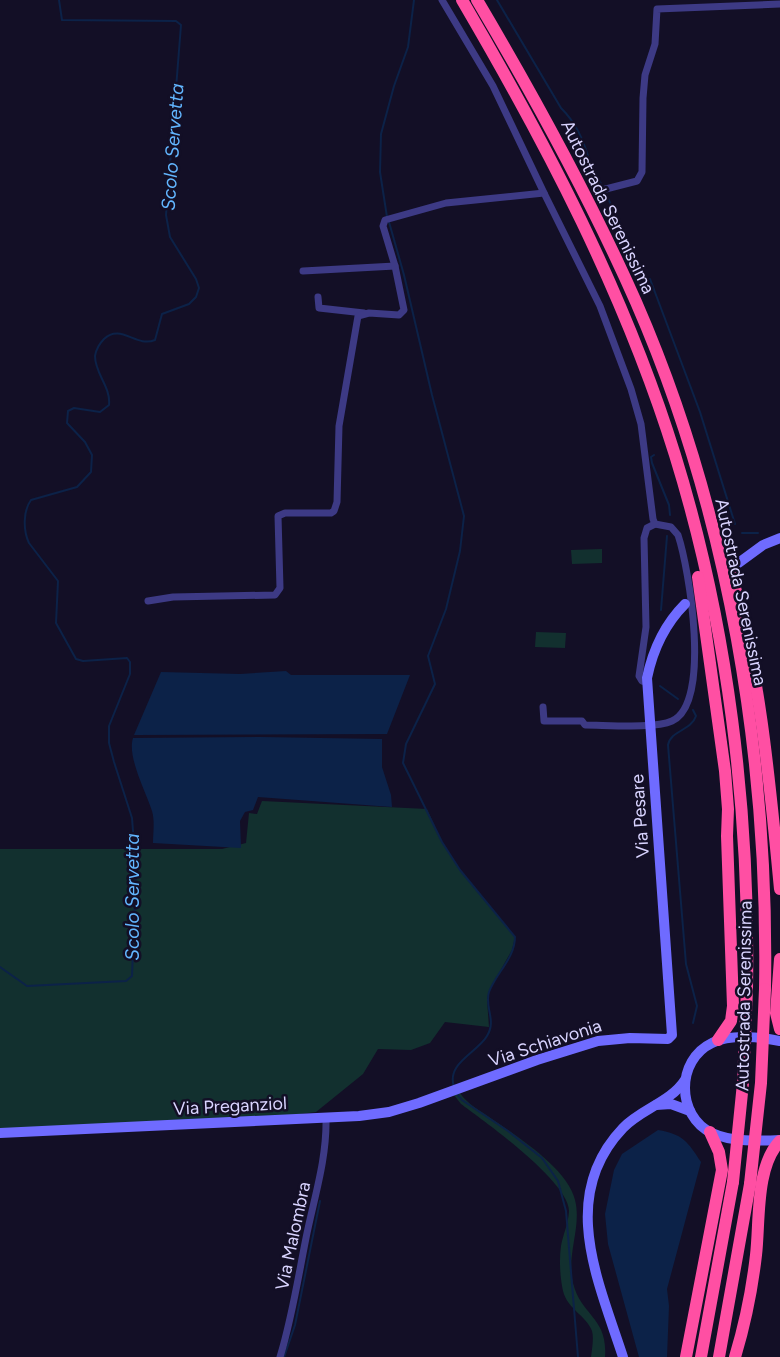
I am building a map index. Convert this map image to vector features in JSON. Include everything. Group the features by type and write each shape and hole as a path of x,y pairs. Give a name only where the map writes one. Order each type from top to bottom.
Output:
{"highway":[{"name":"Autostrada Serenissima","path":"462,0 540,138 597,253 650,381 684,486 712,604 725,674 736,754 746,867 747,989 743,1083 733,1182 701,1357"},
{"name":"Autostrada Serenissima","path":"476,0 556,138 595,214 636,303 673,400 692,459 713,530 729,602 754,752 764,870 766,929 761,1083 750,1184 719,1357"},
{"path":"692,459 704,480 740,604 750,656 771,799 780,889"},
{"path":"684,486 683,503 698,576 725,771 728,809 726,836 733,1006 731,1021 718,1040"},
{"path":"780,959 776,1013 780,1029"},
{"path":"686,1357 722,1170 719,1152 710,1132"},
{"path":"735,1357 750,1298 756,1253 760,1194 768,1158 780,1140"}],"street":[{"path":"442,0 492,86 600,306 642,424 649,496 655,524"},
{"path":"602,189 638,181 642,172 645,75 655,44 657,10 780,4"},
{"path":"318,297 319,308 399,315 402,313 404,300 383,226 390,219 446,202 544,193"},
{"path":"303,271 395,266"},
{"path":"148,601 173,597 269,597 279,592 278,516 285,513 331,513 336,508 339,426 356,322 358,316 364,313"},
{"path":"543,707 544,721 582,721 585,725 649,725 673,721 681,714 691,684 696,650 680,539 671,527 655,524 647,528 644,538 646,627 639,676 642,681 647,682"},
{"path":"733,567 763,545 780,538"},
{"name":"Via Pesare","path":"672,1035 647,682 651,658 656,644 676,613 685,604"},
{"name":"Via Schiavonia","path":"457,1090 580,1046 614,1039 668,1039 672,1035"},
{"path":"623,1357 594,1267 586,1225 588,1199 593,1175 599,1159 624,1126 652,1106 675,1093 685,1080 696,1055 704,1047 718,1040 780,1041"},
{"path":"685,1080 685,1097 690,1111 710,1132 730,1138 780,1140"},
{"name":"Via Preganziol","path":"0,1132 326,1118 389,1112 457,1090"},
{"path":"652,1106 671,1104 690,1111"},
{"name":"Via Malombra","path":"280,1357 291,1322 306,1236 321,1177 326,1118"}],"green space":[{"path":"602,549 602,563 572,564 571,550"},
{"path":"536,632 566,633 565,648 535,647"},
{"path":"262,801 427,809 442,842 460,870 515,937 512,950 489,991 487,999 489,1027 445,1022 430,1043 411,1050 378,1049 363,1074 316,1112 217,1124 0,1130 0,849 222,849 246,843 249,813 257,814"},
{"path":"460,1093 470,1104 515,1135 553,1165 570,1188 577,1210 571,1262 573,1283 582,1303 602,1333 605,1344 605,1357 591,1357 592,1331 586,1321 565,1298 563,1291 560,1257 569,1212 566,1200 556,1185 524,1153 461,1104 454,1095"}],"water":[{"path":"286,671 291,675 410,675 387,734 134,735 161,672 240,674"},
{"path":"261,737 382,739 382,767 391,795 392,807 258,797 253,810 245,812 240,821 241,848 153,843 153,815 135,764 132,746 133,738"},
{"path":"658,1130 673,1134 684,1140 701,1162 667,1289 669,1306 667,1357 639,1357 608,1244 605,1214 614,1170 622,1154"}],"waterway":[{"name":"Scolo Servetta","path":"0,967 27,986 126,981 132,976 136,870 132,818 109,743 109,726 130,674 130,662 127,658 83,661 76,659 56,623 58,581 29,543 25,527 25,515 31,500 77,487 91,472 92,455 85,442 67,423 68,411 74,408 100,412 109,405 108,392 97,369 95,356 98,347 104,339 110,335 123,334 141,341 155,340 162,314 189,304 196,297 199,288 196,279 170,237 166,215 181,25 176,21 62,20 59,0"},
{"path":"387,217 380,172 381,134 394,86 408,47 414,0"},
{"path":"497,0 561,108 571,119 642,269"},
{"path":"389,222 464,516 460,551 446,609 428,656 435,684 406,744 403,763 442,842 460,870 515,937 509,959 489,992 490,1030 482,1042 454,1071 454,1087"},
{"path":"650,279 700,412 735,524"},
{"path":"654,455 651,457 652,463 669,505 670,515"},
{"path":"742,533 758,533"},
{"path":"661,610 667,536"},
{"path":"660,686 678,699"},
{"path":"693,710 696,716 693,721 673,736 668,745 686,964 697,1006 693,1023"},
{"path":"457,1094 462,1100 508,1131 542,1158 558,1181 566,1211 578,1357"},
{"path":"284,1357 295,1325 320,1201"}]}
